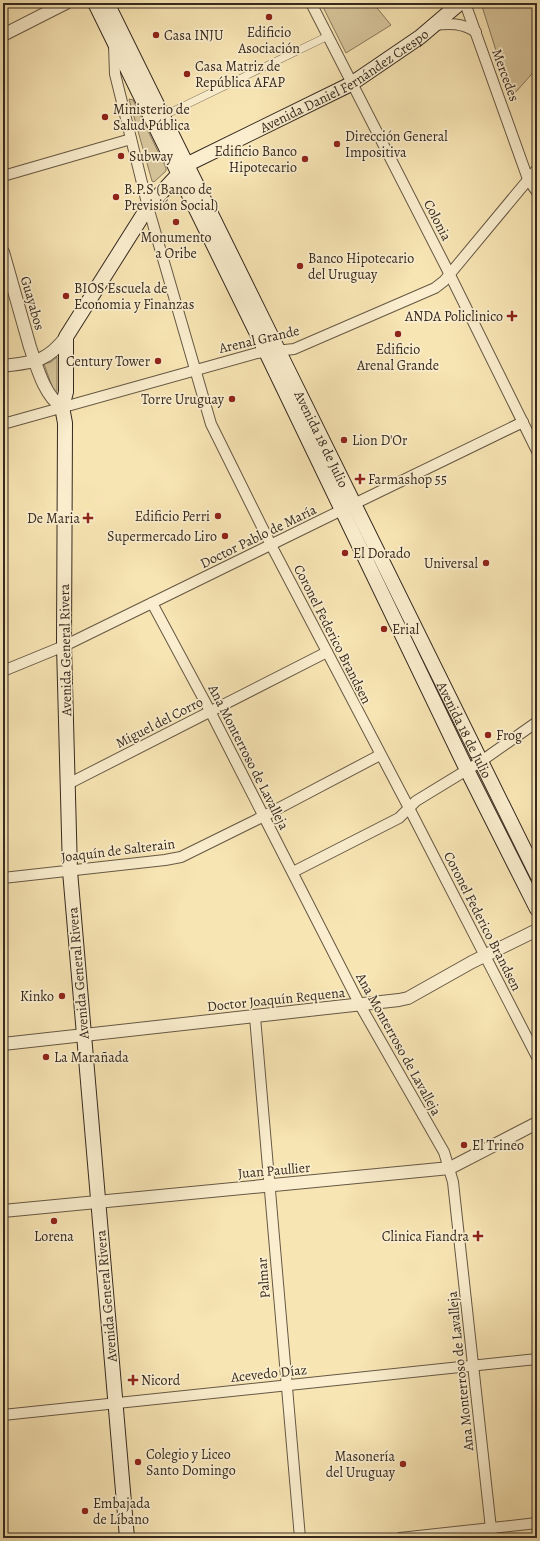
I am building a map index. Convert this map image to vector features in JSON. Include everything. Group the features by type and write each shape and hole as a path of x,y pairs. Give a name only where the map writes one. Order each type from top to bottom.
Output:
{"main road":[{"name":"Avenida 18 de Julio","path":"95,3 114,42 183,169 273,352 354,504 480,762 537,874"},
{"name":"Avenida 18 de Julio","path":"107,3 163,116 183,169"},
{"name":"Avenida Daniel Fernández Crespo","path":"183,169 351,84 420,37 460,3"},
{"path":"66,337 148,206 183,169"},
{"name":"Avenida General Rivera","path":"66,337 66,392 62,407 65,423 64,646 70,870 127,1538"},
{"name":"Avenida 18 de Julio","path":"273,352 341,510 467,770 537,909"}],"street":[{"path":"3,35 66,3"},
{"name":"Colonia","path":"311,3 351,84 449,273 537,451"},
{"name":"Mercedes","path":"465,3 528,179 537,192"},
{"name":"Avenida Daniel Fernández Crespo","path":"434,25 455,24 468,27 476,32"},
{"path":"163,116 328,36"},
{"name":"Avenida 18 de Julio","path":"114,42 115,74 148,206"},
{"path":"3,176 131,139"},
{"name":"Arenal Grande","path":"3,424 257,353 294,349 435,288 444,281 449,273 537,170"},
{"name":"Coronel Federico Brandsen","path":"148,206 211,424 271,545 409,808 537,1057"},
{"name":"Guayabos","path":"3,252 35,362"},
{"path":"3,366 35,362 51,353 66,337"},
{"path":"35,362 52,399 62,407"},
{"name":"Doctor Pablo de María","path":"3,671 64,646 523,422"},
{"name":"Ana Monterroso de Lavalleja","path":"152,603 210,711 360,1005 444,1152 450,1168 453,1182 492,1533"},
{"name":"Miguel del Corro","path":"68,784 327,652"},
{"path":"293,872 399,818 416,801 480,762 537,722"},
{"name":"Joaquín de Salterain","path":"3,878 181,857 264,816 380,755"},
{"name":"Doctor Joaquín Requena","path":"3,1044 399,1000 408,998 484,956 537,930"},
{"name":"Palmar","path":"255,1017 300,1538"},
{"name":"Juan Paullier","path":"3,1211 450,1168 537,1123"},
{"name":"Acevedo Díaz","path":"3,1415 537,1359"},
{"path":"400,1538 492,1533 537,1523"}],"shaded area":[{"path":"321,3 373,3 391,25 346,53"},
{"path":"481,3 537,3 537,68 515,93 510,95"},
{"path":"129,99 133,100 166,168 166,171 154,182 152,181"},
{"path":"57,357 57,391 54,392 44,364 51,362"}],"place":[{"name":"Edificio Asociación","path":"269,17"},
{"name":"Casa INJU","path":"156,35"},
{"name":"Casa Matriz de República AFAP","path":"187,74"},
{"name":"Ministerio de Salud Pública","path":"105,117"},
{"name":"Dirección General Impositiva","path":"337,144"},
{"name":"Subway","path":"121,156"},
{"name":"Edificio Banco Hipotecario","path":"305,159"},
{"name":"B.P.S (Banco de Previsión Social)","path":"116,197"},
{"name":"Monumento a Oribe","path":"176,222"},
{"name":"Banco Hipotecario del Uruguay","path":"300,266"},
{"name":"BIOS Escuela de Economia y Finanzas","path":"66,296"},
{"name":"ANDA Policlinico","path":"512,316"},
{"name":"Edificio Arenal Grande","path":"398,334"},
{"name":"Century Tower","path":"158,361"},
{"name":"Torre Uruguay","path":"232,399"},
{"name":"Lion D'Or","path":"344,440"},
{"name":"Farmashop 55","path":"360,479"},
{"name":"Edificio Perri","path":"218,516"},
{"name":"De Maria","path":"88,518"},
{"name":"Supermercado Liro","path":"225,536"},
{"name":"El Dorado","path":"345,553"},
{"name":"Universal","path":"486,563"},
{"name":"Erial","path":"384,629"},
{"name":"Frog","path":"488,735"},
{"name":"Kinko","path":"62,996"},
{"name":"La Marañada","path":"46,1057"},
{"name":"El Trineo","path":"464,1145"},
{"name":"Lorena","path":"54,1221"},
{"name":"Clinica Fiandra","path":"478,1236"},
{"name":"Nicord","path":"133,1380"},
{"name":"Colegio y Liceo Santo Domingo","path":"138,1462"},
{"name":"Masonería del Uruguay","path":"403,1464"},
{"name":"Embajada de Líbano","path":"85,1511"}]}
